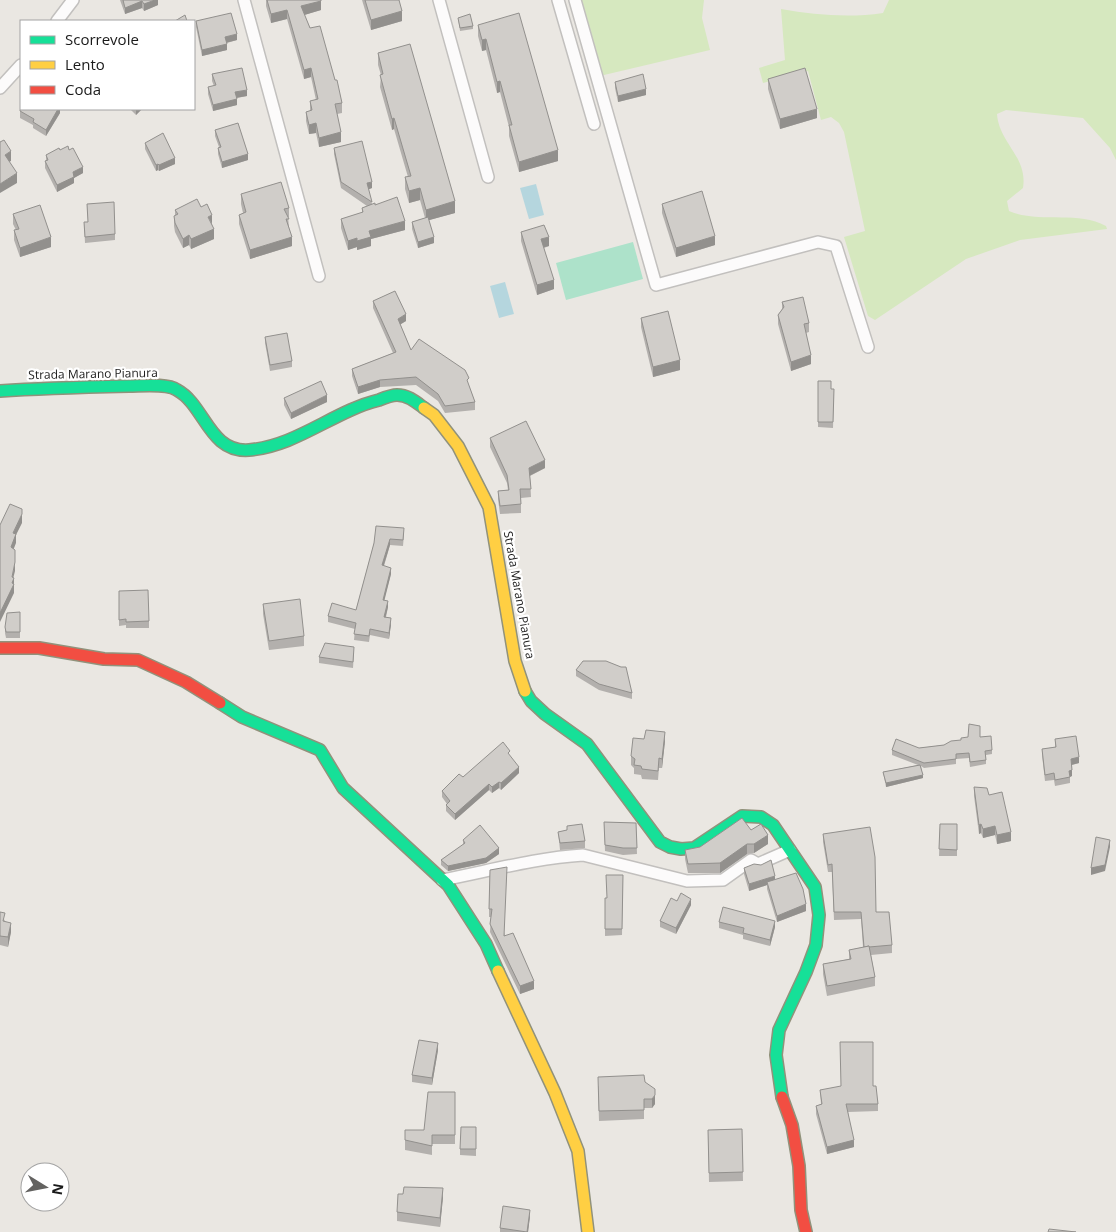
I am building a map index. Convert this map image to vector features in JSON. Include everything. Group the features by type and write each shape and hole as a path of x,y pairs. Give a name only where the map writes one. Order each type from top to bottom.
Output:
{"street":[{"path":"57,20 73,0"},
{"path":"244,0 318,276"},
{"path":"439,0 488,177"},
{"path":"558,0 594,124"},
{"path":"575,0 656,286 818,242 827,243 836,246 868,347"},
{"path":"0,88 20,66"},
{"name":"Strada Marano Pianura","path":"0,391 62,387 154,386 175,388 189,397 212,433 227,445 246,450 267,448 300,435 361,404 397,395 412,399 434,415 458,446 489,507 515,661 524,688 531,701 545,714 586,744 660,842 681,850 694,848 742,816 761,817 773,825 815,887 819,915 816,945 806,972 779,1030 776,1055 781,1094 792,1125 799,1166 800,1197 806,1232"},
{"path":"0,648 39,648 104,659 138,660 186,682 242,717 320,750 343,788 448,885 486,944 555,1093 578,1151 588,1232"},
{"path":"442,880 539,860 582,855 687,881 722,880 751,860 758,864 790,850"}],"green space":[{"path":"578,0 704,0 702,18 710,50 604,75 600,73"},
{"path":"889,0 1116,0 1116,160 1110,148 1083,118 1006,110 997,114 1003,133 1021,167 1023,177 1023,188 1007,201 1009,211 1033,217 1094,221 1106,226 1107,229 1020,240 966,259 875,320 868,316 844,237 865,231 844,132 839,123 831,117 821,120 808,71 763,83 759,68 785,60 781,9 832,15 870,15 883,13"},
{"path":"633,242 643,279 566,300 556,263"}],"water":[{"path":"536,184 544,215 529,219 520,188"},
{"path":"505,282 514,314 499,318 490,286"}],"building":[{"path":"123,0 155,0 144,4 142,1 125,8"},
{"path":"267,0 321,0 301,6 310,28 320,26 335,80 337,80 342,103 335,104 341,132 319,138 316,123 309,125 306,112 312,110 310,101 318,99 311,68 304,70 287,10 271,14"},
{"path":"365,0 399,0 402,11 371,20"},
{"path":"231,13 237,34 225,37 227,44 202,50 196,21"},
{"path":"519,13 558,150 519,162 509,125 512,125 500,81 497,82 486,39 482,40 478,25"},
{"path":"470,14 473,26 460,28 458,18"},
{"path":"185,15 187,20 177,20"},
{"path":"410,44 455,201 426,210 420,188 409,191 405,177 411,176 380,75 383,74 378,53"},
{"path":"242,68 247,90 235,92 237,99 213,105 208,87 216,85 212,74"},
{"path":"805,68 817,109 780,119 768,79"},
{"path":"643,74 646,89 618,96 615,82"},
{"path":"57,110 46,130 33,122 34,119 20,111"},
{"path":"238,123 248,154 222,162 218,148 221,147 215,130"},
{"path":"163,133 175,158 156,165 145,143"},
{"path":"4,140 11,151 5,155 17,173 0,184 0,142"},
{"path":"362,141 372,182 367,183 372,202 341,182 334,148"},
{"path":"68,146 69,150 73,148 83,167 73,172 74,177 57,185 45,161 48,160 46,155 59,148 60,150"},
{"path":"281,182 289,208 284,209 289,219 286,219 292,237 250,250 239,215 246,212 241,194"},
{"path":"702,191 715,236 676,248 662,204"},
{"path":"397,197 405,221 369,231 371,237 357,241 357,238 348,241 341,219 363,212 362,208"},
{"path":"197,199 201,207 207,204 212,215 208,217 214,229 191,239 189,235 183,239 175,223 174,216 178,214 175,210"},
{"path":"114,202 115,234 85,237 84,222 88,222 87,204"},
{"path":"40,205 51,237 20,248 14,230 19,229 13,214"},
{"path":"428,217 434,237 418,242 412,222"},
{"path":"544,225 549,237 541,239 554,280 537,285 521,232"},
{"path":"395,291 406,314 398,319 411,350 419,339 465,370 475,402 445,406 438,394 416,377 380,380 358,387 352,369 396,352 373,301"},
{"path":"803,297 809,323 804,324 811,355 791,362 778,315 784,307 782,302"},
{"path":"668,311 680,360 653,367 641,318"},
{"path":"287,333 292,361 270,365 265,337"},
{"path":"321,381 327,395 291,413 284,398"},
{"path":"818,381 831,381 831,389 834,389 833,422 818,422"},
{"path":"526,421 545,460 529,468 531,489 520,489 521,504 500,506 498,491 509,490 507,475 490,438"},
{"path":"10,504 22,509 22,514 13,533 16,534 11,547 15,550 12,577 14,578 12,583 14,584 0,613 0,525"},
{"path":"376,526 404,528 403,540 390,539 382,565 391,568 383,600 388,601 384,617 391,618 389,633 370,629 369,636 354,634 356,623 328,616 332,603 356,610 374,543"},
{"path":"148,590 149,621 126,622 126,619 119,620 119,591"},
{"path":"300,599 304,636 269,641 263,604"},
{"path":"20,612 20,632 6,632 7,613"},
{"path":"325,643 354,647 353,662 319,657"},
{"path":"583,661 606,661 626,667 632,693 599,684 576,670"},
{"path":"969,724 980,726 980,737 991,736 992,750 985,751 986,760 970,762 969,753 956,754 956,759 924,763 892,750 896,739 919,748 944,745 951,741 961,740 961,738 968,737"},
{"path":"646,730 665,732 662,759 659,758 658,771 642,769 641,766 634,765 635,759 631,756 633,738 644,739"},
{"path":"1076,736 1079,757 1071,759 1072,770 1069,771 1070,777 1055,780 1054,773 1045,775 1042,749 1056,747 1055,739"},
{"path":"503,742 510,751 508,753 519,767 501,783 499,782 492,787 489,784 455,814 446,805 450,801 442,791 459,774 463,777"},
{"path":"920,765 923,775 886,783 883,772"},
{"path":"974,787 987,788 989,795 1002,792 1011,832 997,835 995,826 983,829 981,824 979,825"},
{"path":"742,818 751,830 761,824 768,835 754,844 747,844 720,863 688,864 685,850 700,847"},
{"path":"604,822 636,823 637,848 605,845"},
{"path":"582,824 585,841 560,843 558,832 567,830 567,826"},
{"path":"940,824 957,824 957,850 939,849"},
{"path":"480,825 499,848 486,858 448,866 441,860 465,843 463,840"},
{"path":"870,827 875,857 876,912 889,912 892,945 864,947 861,912 834,912 832,864 828,865 823,834"},
{"path":"1096,837 1110,840 1105,865 1091,868"},
{"path":"771,860 775,876 749,884 744,868 754,864 761,865"},
{"path":"507,867 504,936 513,933 534,981 520,986 490,924 492,909 489,909 490,870"},
{"path":"796,873 803,889 806,904 777,916 767,882"},
{"path":"606,875 623,875 622,929 605,929"},
{"path":"681,893 691,899 676,928 660,921 671,898 677,901"},
{"path":"723,907 775,921 770,940 743,933 744,928 719,922"},
{"path":"0,912 5,913 3,921 11,923 8,937 0,936"},
{"path":"869,946 875,977 827,986 823,964 851,959 849,950"},
{"path":"419,1040 438,1043 432,1078 412,1075"},
{"path":"840,1042 873,1042 873,1086 876,1086 878,1104 846,1104 854,1140 827,1147 816,1106 822,1104 820,1090 841,1086"},
{"path":"644,1075 645,1082 655,1089 655,1095 652,1099 644,1099 644,1110 599,1111 598,1077"},
{"path":"428,1092 455,1092 455,1135 432,1135 432,1146 405,1140 405,1130 424,1130"},
{"path":"461,1127 476,1127 476,1149 460,1149"},
{"path":"742,1129 743,1172 709,1173 708,1130"},
{"path":"404,1187 443,1188 440,1218 397,1212 398,1194 403,1194"},
{"path":"503,1206 530,1210 527,1232 500,1228"},
{"path":"1049,1229 1076,1232 1048,1232"}],"traffic: fast":[{"path":"0,391 48,388 167,386 177,390 186,397 208,427 225,444 236,449 249,450 283,442 362,405 390,396 405,396 424,408"},
{"path":"525,691 531,701 545,714 587,744 660,842 670,847 681,849 694,848 742,816 761,817 773,825 815,887 819,915 816,945 806,972 779,1030 776,1055 782,1097"},
{"path":"220,703 242,717 320,750 343,788 448,885 486,944 498,971"}],"traffic: slow":[{"path":"424,408 434,415 458,446 489,507 515,661 525,691"},
{"path":"498,971 555,1093 578,1151 588,1232"}],"traffic: jam":[{"path":"0,648 39,648 104,659 138,660 186,682 220,703"},
{"path":"782,1097 792,1125 799,1166 801,1210 806,1232"}]}
